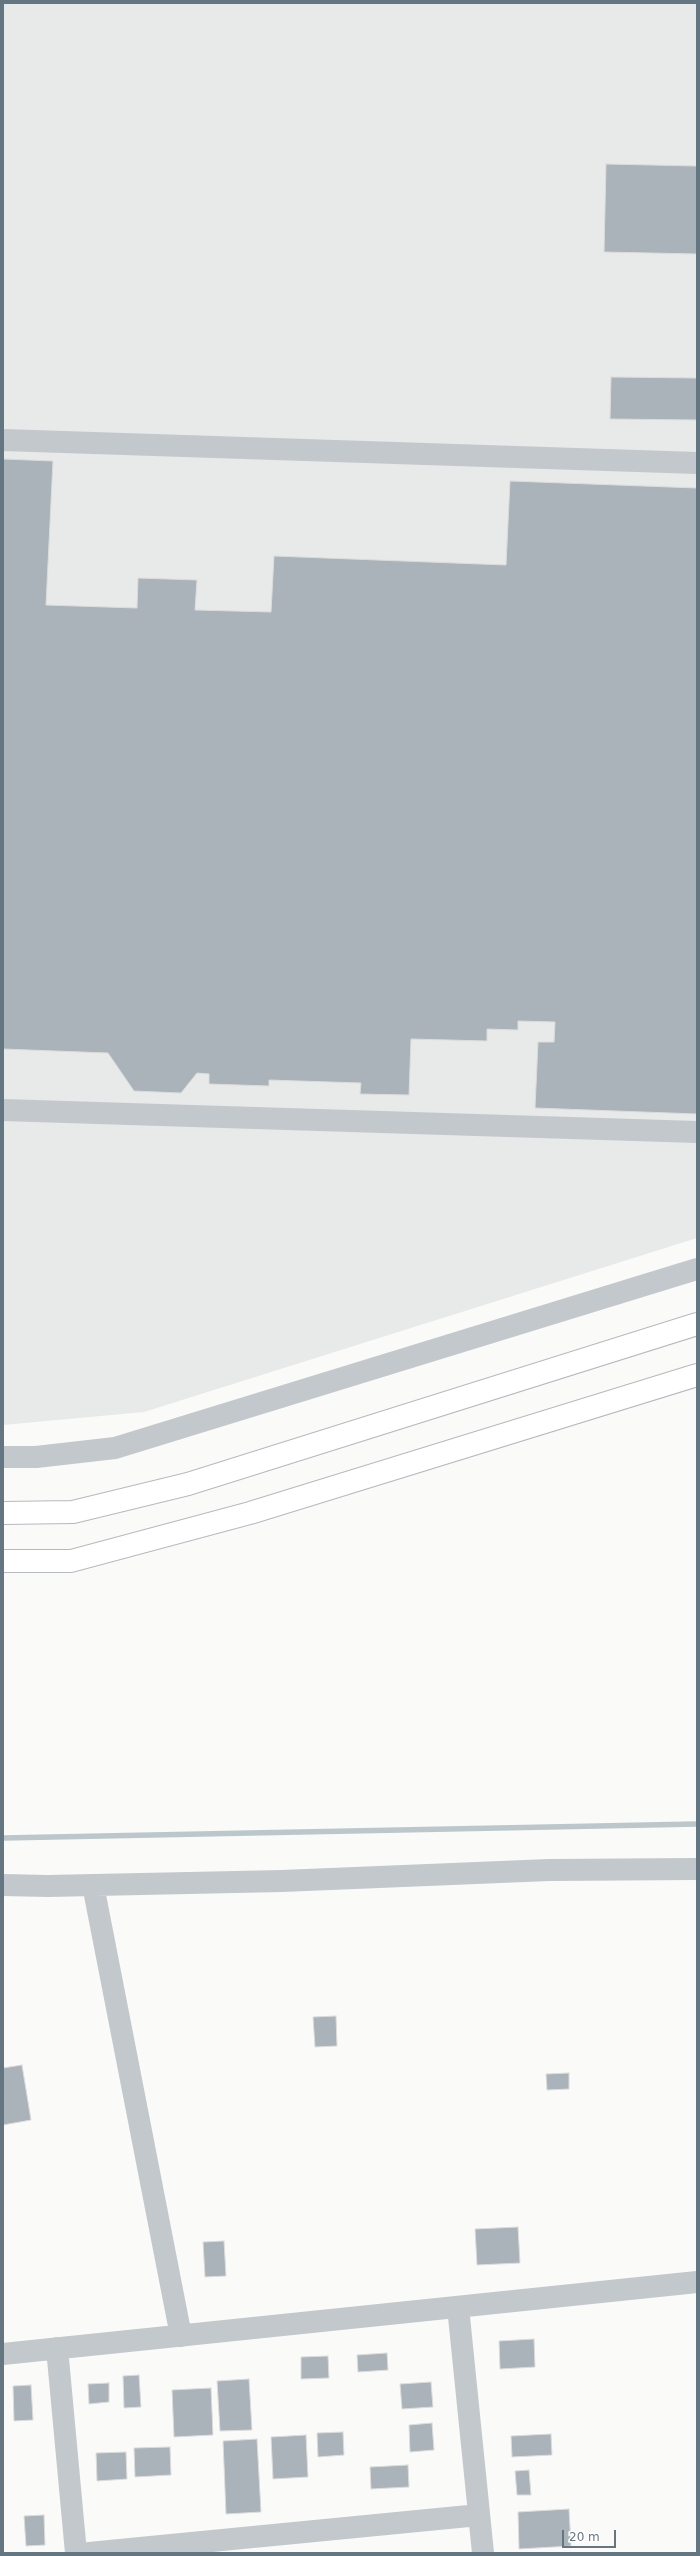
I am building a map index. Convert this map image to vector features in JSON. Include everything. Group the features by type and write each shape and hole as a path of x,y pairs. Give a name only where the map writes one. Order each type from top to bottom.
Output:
{"main road":[{"path":"3,1513 73,1512 188,1484 697,1324"},
{"path":"3,1560 71,1561 79,1559 250,1512 697,1375"}],"street":[{"path":"3,440 697,462"},
{"path":"3,1110 697,1132"},
{"path":"3,1457 36,1457 115,1448 697,1269"},
{"path":"3,1885 93,1885 282,1881 550,1870 697,1869"},
{"path":"93,1885 181,2336"},
{"path":"3,2354 697,2282"},
{"path":"458,2307 483,2553"},
{"path":"57,2348 76,2553"},
{"path":"89,2553 270,2545 479,2515"}],"shaded area":[{"path":"3,3 697,3 697,1238 144,1412 3,1425"}],"building":[{"path":"606,164 697,166 697,254 604,252"},
{"path":"611,377 697,378 697,420 610,419"},
{"path":"3,459 53,461 46,605 137,608 138,578 197,580 195,610 271,612 274,556 506,565 510,481 697,488 697,1114 535,1108 538,1042 554,1042 555,1022 518,1021 518,1030 487,1029 487,1041 411,1039 409,1095 360,1094 361,1083 269,1080 269,1086 209,1084 209,1074 197,1073 181,1093 134,1091 108,1053 3,1049"},
{"path":"336,2016 337,2046 315,2047 313,2017"},
{"path":"22,2065 31,2120 3,2125 3,2068"},
{"path":"569,2073 569,2089 547,2090 546,2074"},
{"path":"518,2227 520,2263 477,2265 475,2229"},
{"path":"224,2241 226,2276 205,2277 203,2242"},
{"path":"534,2339 535,2367 500,2369 499,2341"},
{"path":"387,2353 388,2370 358,2372 357,2355"},
{"path":"328,2356 329,2378 301,2379 301,2357"},
{"path":"139,2375 141,2407 124,2408 123,2376"},
{"path":"249,2379 252,2430 220,2431 217,2381"},
{"path":"431,2382 433,2407 402,2409 400,2384"},
{"path":"109,2383 109,2402 89,2404 88,2384"},
{"path":"31,2385 33,2420 14,2421 13,2386"},
{"path":"211,2388 213,2435 174,2437 172,2390"},
{"path":"432,2423 434,2450 410,2452 409,2425"},
{"path":"343,2432 344,2455 318,2457 317,2433"},
{"path":"551,2434 552,2455 512,2457 511,2436"},
{"path":"306,2435 308,2477 273,2479 271,2437"},
{"path":"257,2439 261,2512 226,2514 223,2441"},
{"path":"170,2447 171,2475 135,2477 134,2448"},
{"path":"126,2452 127,2479 97,2481 96,2453"},
{"path":"408,2465 409,2487 371,2489 370,2467"},
{"path":"529,2470 531,2495 517,2495 515,2471"},
{"path":"569,2509 571,2546 519,2549 518,2512"},
{"path":"44,2515 45,2545 26,2546 24,2516"}],"waterway":[{"path":"3,1838 697,1824"}]}
